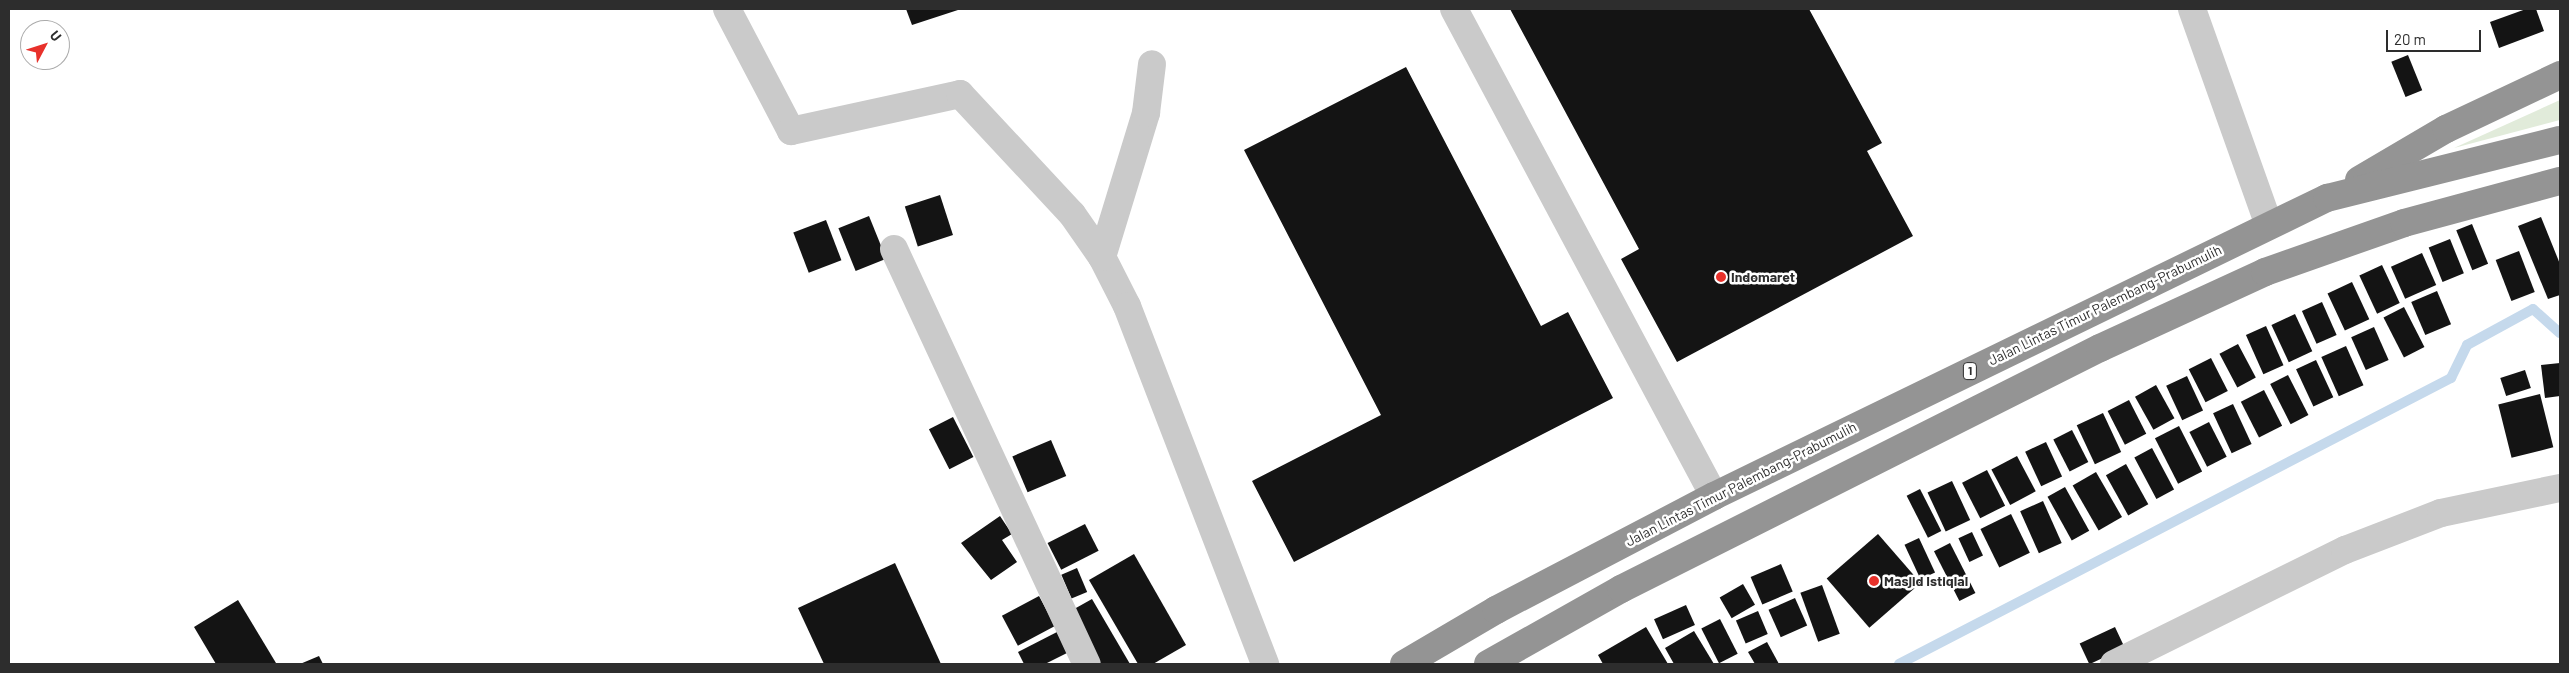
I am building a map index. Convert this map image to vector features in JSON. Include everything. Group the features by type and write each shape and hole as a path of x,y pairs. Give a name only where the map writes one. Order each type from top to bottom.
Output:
{"highway":[{"path":"2327,198 2446,128 2560,75"},
{"name":"Jalan Lintas Timur Palembang-Prabumulih","path":"1404,664 1496,610 1714,496 2327,198 2560,140"},
{"path":"1488,664 1630,585 2100,348 2265,272 2404,223 2560,181"}],"street":[{"path":"727,9 792,131 960,94 1072,214 1102,257 1127,306 1265,664"},
{"path":"1454,9 1714,496"},
{"path":"2192,9 2269,225"},
{"path":"1102,257 1146,113 1152,64"},
{"path":"894,249 1087,664"},
{"path":"2114,664 2345,550 2442,512 2560,488"}],"green space":[{"path":"2560,100 2560,120 2454,148"}],"building":[{"path":"906,9 961,9 912,25"},
{"path":"1510,9 1809,9 1882,143 1867,151 1913,236 1677,362 1621,259 1639,249"},
{"path":"2526,9 2536,9 2544,31 2499,48 2490,22"},
{"path":"2408,55 2422,90 2406,97 2391,62"},
{"path":"1406,67 1541,326 1568,312 1613,398 1294,562 1252,481 1381,415 1244,150"},
{"path":"940,195 953,235 918,246 905,206"},
{"path":"869,216 886,259 856,271 838,228"},
{"path":"2541,217 2560,264 2560,295 2548,299 2518,226"},
{"path":"826,220 841,260 809,273 793,233"},
{"path":"2472,224 2488,264 2472,270 2456,230"},
{"path":"2450,239 2464,273 2443,282 2429,248"},
{"path":"2519,251 2535,292 2511,301 2496,260"},
{"path":"2422,253 2436,285 2405,299 2391,267"},
{"path":"2382,265 2400,303 2377,314 2359,276"},
{"path":"2352,282 2369,319 2345,331 2328,293"},
{"path":"2437,291 2451,324 2425,335 2411,302"},
{"path":"2322,302 2337,335 2317,344 2302,311"},
{"path":"2404,307 2424,347 2404,358 2384,317"},
{"path":"2295,314 2312,351 2289,362 2271,325"},
{"path":"2266,326 2283,365 2263,374 2246,335"},
{"path":"2374,327 2389,360 2366,370 2351,337"},
{"path":"2238,344 2256,378 2237,387 2219,354"},
{"path":"2346,346 2363,385 2339,396 2321,357"},
{"path":"2211,358 2228,391 2206,402 2189,369"},
{"path":"2316,360 2333,397 2313,406 2296,369"},
{"path":"2560,363 2560,396 2545,398 2541,365"},
{"path":"2525,370 2531,388 2506,396 2500,378"},
{"path":"2288,375 2308,415 2291,424 2270,384"},
{"path":"2187,376 2203,410 2182,420 2166,386"},
{"path":"2156,385 2174,418 2153,430 2135,397"},
{"path":"2264,390 2282,426 2259,437 2241,402"},
{"path":"2540,394 2553,447 2512,458 2498,404"},
{"path":"2129,400 2146,434 2125,445 2108,411"},
{"path":"2233,404 2252,444 2232,453 2213,413"},
{"path":"2103,413 2121,452 2095,464 2077,425"},
{"path":"953,417 973,457 949,469 929,429"},
{"path":"2209,422 2227,457 2207,467 2189,432"},
{"path":"2179,426 2202,471 2178,484 2155,438"},
{"path":"2072,430 2088,462 2070,472 2053,440"},
{"path":"1051,440 1066,476 1028,492 1012,456"},
{"path":"2046,442 2062,476 2041,486 2025,452"},
{"path":"2152,448 2174,489 2156,499 2134,457"},
{"path":"2017,456 2036,491 2010,505 1991,470"},
{"path":"2126,464 2148,504 2128,515 2106,475"},
{"path":"1987,470 2005,506 1980,518 1962,483"},
{"path":"2096,472 2122,517 2099,531 2073,486"},
{"path":"1952,481 1970,520 1946,531 1928,492"},
{"path":"2065,487 2089,531 2072,540 2048,497"},
{"path":"1920,489 1941,531 1928,538 1907,496"},
{"path":"2043,501 2062,543 2039,553 2020,511"},
{"path":"2011,514 2030,553 1999,568 1980,529"},
{"path":"1000,516 1012,534 1002,540 1017,562 991,580 961,543"},
{"path":"1085,524 1099,551 1061,570 1048,543"},
{"path":"1972,532 1983,556 1969,562 1958,538"},
{"name":"Masjid Istiqlal","path":"1878,534 1921,583 1869,628 1827,579"},
{"path":"1919,538 1935,572 1921,579 1904,545"},
{"path":"1950,543 1975,593 1959,601 1934,551"},
{"path":"1134,554 1186,645 1153,664 1138,664 1089,580"},
{"path":"895,563 941,664 824,664 798,608"},
{"path":"1781,564 1793,592 1762,605 1751,577"},
{"path":"1077,568 1087,592 1072,599 1061,575"},
{"path":"1743,584 1755,605 1732,618 1720,598"},
{"path":"1822,585 1840,634 1818,642 1800,593"},
{"path":"1039,596 1055,626 1018,646 1002,616"},
{"path":"1795,598 1807,625 1781,637 1769,610"},
{"path":"1092,599 1130,664 1097,664 1067,613"},
{"path":"238,600 276,663 216,664 194,627"},
{"path":"1686,605 1695,625 1663,639 1654,619"},
{"path":"1758,611 1768,634 1746,643 1736,620"},
{"path":"1720,619 1738,654 1719,663 1701,629"},
{"path":"1646,627 1668,664 1603,664 1598,655"},
{"path":"2115,627 2125,648 2089,664 2080,643"},
{"path":"1694,631 1714,664 1674,664 1665,648"},
{"path":"1057,632 1067,653 1045,664 1024,664 1018,652"},
{"path":"1767,642 1779,664 1755,664 1748,652"},
{"path":"319,656 323,664 300,664"}],"waterway":[{"path":"1899,664 2451,378 2467,345 2533,309 2560,333"}],"place":[{"name":"Indomaret","path":"1721,277"},
{"name":"Masjid Istiqlal","path":"1874,581"}]}
